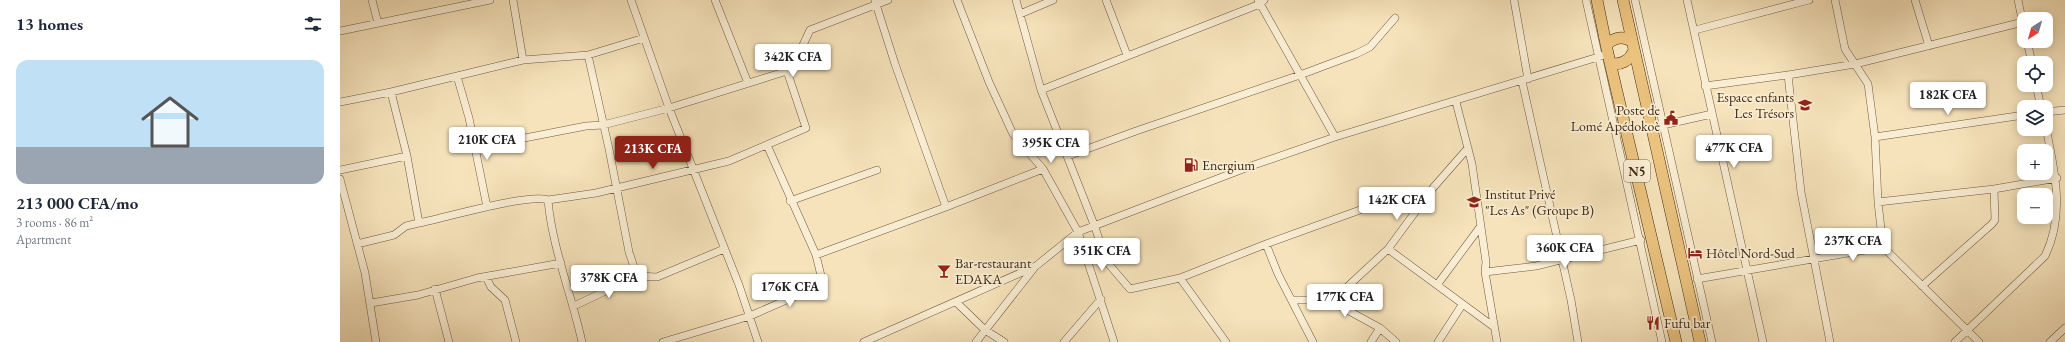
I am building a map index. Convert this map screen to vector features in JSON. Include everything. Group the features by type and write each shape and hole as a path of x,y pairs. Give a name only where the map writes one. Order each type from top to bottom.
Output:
{"highway":[{"name":"N5","path":"1597,0 1606,54 1676,342"},
{"name":"N5","path":"1623,0 1632,46 1700,342"},
{"path":"1620,37 1625,37 1632,46 1630,58 1625,61 1614,64 1606,54 1620,37"}],"street":[{"path":"372,0 378,23"},
{"path":"340,31 490,0"},
{"path":"513,0 523,60"},
{"path":"631,0 669,108 750,316 758,342"},
{"path":"715,0 748,83"},
{"path":"474,145 494,144 586,126 603,125 669,108 787,71 797,58 810,30 875,2 888,0"},
{"path":"957,0 1003,114 1013,134 1043,169 1078,232 1114,342"},
{"path":"1016,0 1041,90 1095,227 1106,261 1130,289 1180,278 1266,244 1360,210"},
{"path":"1020,14 1053,0"},
{"path":"1106,0 1127,55"},
{"path":"1514,0 1525,80 1578,342"},
{"path":"1586,0 1606,54 1662,342"},
{"path":"1635,0 1712,342"},
{"path":"1687,0 1695,30 1712,114 1763,342"},
{"path":"1695,30 1809,0"},
{"path":"1835,0 1845,49 1854,64 1861,71 1868,84 1875,137 1878,202 1883,247 1979,342"},
{"path":"1915,0 1929,46"},
{"path":"2018,0 2020,12"},
{"path":"1041,90 1261,1 1335,137"},
{"path":"875,2 894,64 946,207"},
{"path":"1068,156 1300,75 1370,47 1395,18"},
{"path":"1706,86 1854,64 2017,26"},
{"path":"340,102 391,92 523,60 588,55 644,38"},
{"path":"976,342 1036,266 1078,232 1095,227 1251,166 1335,137 1456,102 1606,54"},
{"path":"588,55 612,161 629,252 637,276"},
{"path":"357,244 394,235 406,226 487,207 542,198 548,200 616,187 729,161 806,128 787,71"},
{"path":"1788,75 1801,192 1830,342"},
{"path":"457,76 487,207"},
{"path":"391,92 407,156 419,223"},
{"path":"1456,102 1468,148 1477,193 1480,227 1486,262 1485,272 1497,342"},
{"path":"2053,111 2065,110"},
{"path":"1663,125 1712,114"},
{"path":"1875,137 2017,116"},
{"path":"1955,342 2048,252 2061,217 2057,178 2048,136"},
{"path":"663,342 750,316 823,284 816,255 790,201 767,145"},
{"path":"1332,301 1388,249 1432,189 1468,148"},
{"path":"340,170 407,156"},
{"path":"816,255 1043,169"},
{"path":"790,201 877,170"},
{"path":"1878,202 1994,189 2057,178"},
{"path":"340,179 371,303 376,342"},
{"path":"1922,286 1995,220 1994,189"},
{"path":"548,200 560,263 574,306 582,342"},
{"path":"1437,285 1480,227"},
{"path":"1485,272 1536,266 1641,240"},
{"path":"1266,244 1278,274 1292,300 1310,341"},
{"path":"1697,279 1883,247"},
{"path":"574,306 637,276 657,277 724,249"},
{"path":"1388,249 1462,305 1494,327"},
{"path":"371,303 418,295 435,289 486,277 560,263"},
{"path":"864,342 1036,266"},
{"path":"486,277 492,287 505,300 516,342"},
{"path":"1180,278 1226,342"},
{"path":"435,289 449,342"},
{"path":"1064,342 1101,299"},
{"path":"1292,300 1326,299 1332,301 1380,328 1396,342"},
{"path":"956,302 985,330 1004,342"},
{"path":"1438,342 1462,305"},
{"path":"1371,342 1380,328"},
{"path":"2050,342 2065,328"}],"place":[{"name":"Espace enfants Les Trésors","path":"1805,105"},
{"name":"Poste de Lomé Apédokoè","path":"1671,118"},
{"name":"Energium","path":"1191,165"},
{"name":"Institut Privé \"Les As\" (Groupe B)","path":"1474,202"},
{"name":"Hôtel Nord-Sud","path":"1695,253"},
{"name":"Bar-restaurant EDAKA","path":"944,271"},
{"name":"Fufu bar","path":"1653,323"}]}
